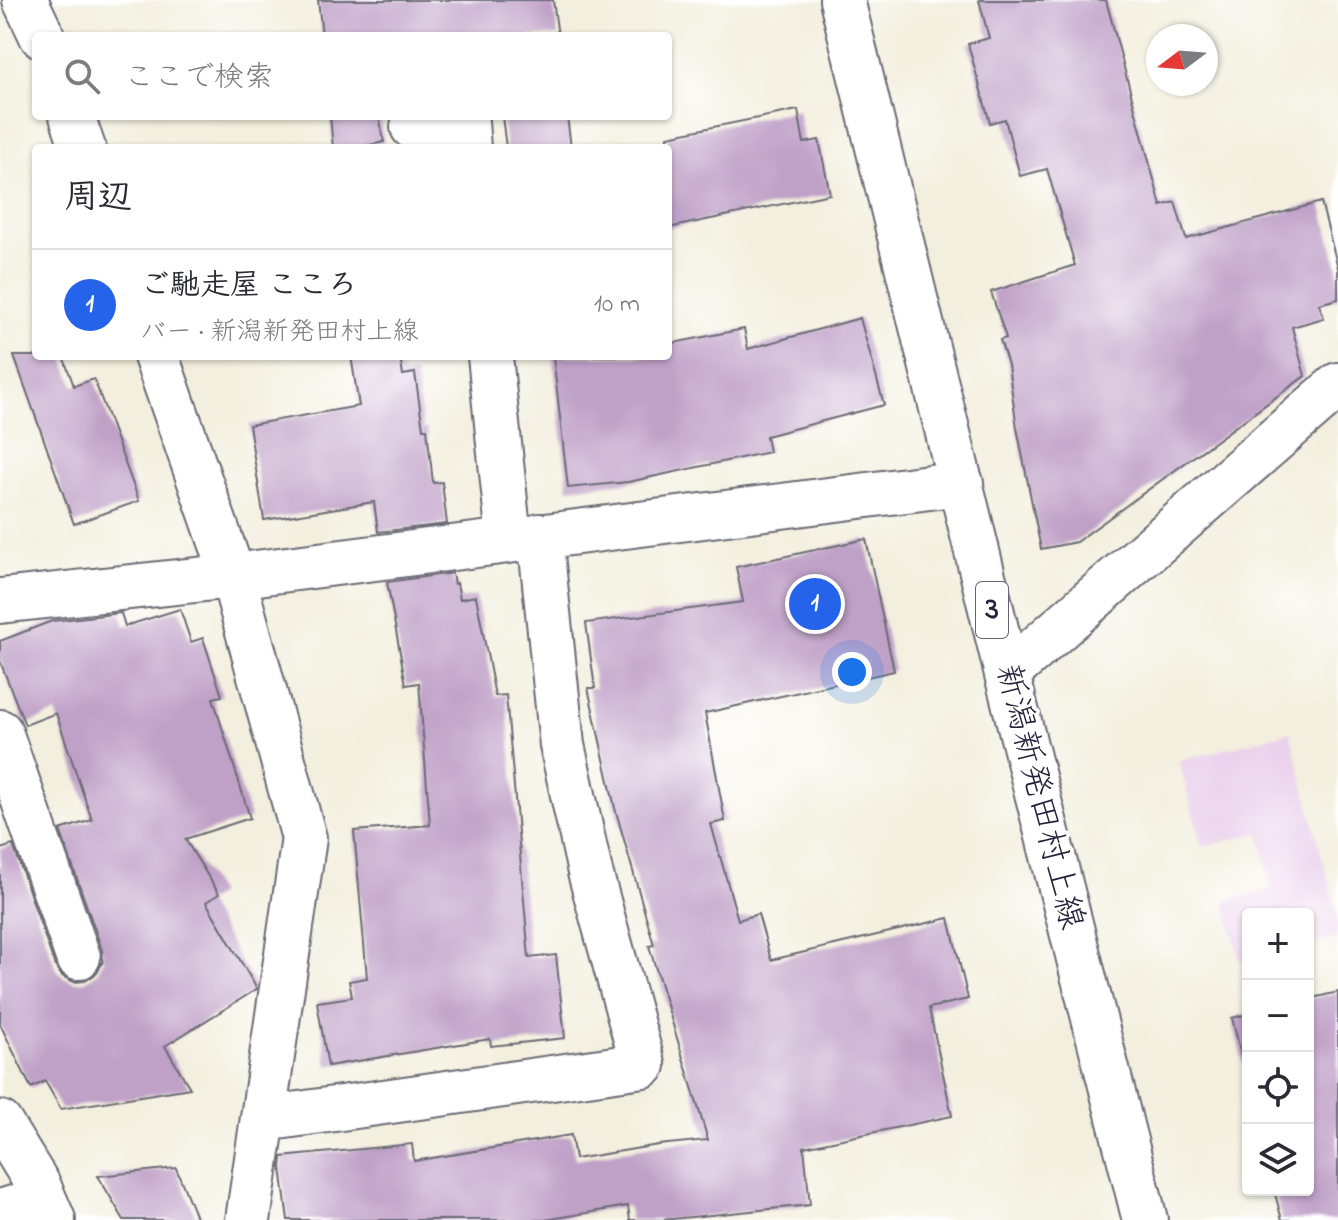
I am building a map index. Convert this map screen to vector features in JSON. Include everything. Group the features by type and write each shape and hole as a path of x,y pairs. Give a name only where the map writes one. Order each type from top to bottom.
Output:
{"street":[{"path":"25,0 40,32"},
{"name":"新潟新発田村上線","path":"842,0 1145,1220"},
{"path":"73,120 82,144"},
{"path":"413,127 466,122 468,144"},
{"path":"157,360 233,576 304,838 248,1220"},
{"path":"264,1119 643,1065 590,872 562,745 491,360"},
{"path":"1007,674 1338,385"},
{"path":"0,601 233,576 961,483"},
{"path":"0,732 78,957"},
{"path":"0,1123 48,1210 0,1212"}],"shaded area":[{"path":"1290,732 1338,918 1338,938 1314,944 1314,908 1242,908 1240,962 1225,901 1272,889 1259,833 1202,847 1179,761"}],"building":[{"path":"318,0 553,0 557,32 322,32"},
{"path":"979,0 1106,0 1161,206 1175,202 1186,239 1321,202 1338,268 1338,299 1319,304 1324,318 1292,327 1305,376 1076,542 1041,549 1008,365 1000,340 1006,338 991,292 1075,265 1047,169 1020,176 1005,119 990,123 968,44 989,38"},
{"path":"798,110 804,143 819,140 830,194 672,227 672,144 668,144 668,136"},
{"path":"330,120 380,120 384,142 333,144"},
{"path":"502,120 568,120 570,144 506,144"},
{"path":"860,318 884,405 766,436 769,452 628,482 568,488 553,360 672,360 672,343 744,329 748,349"},
{"path":"14,356 32,356 32,360 64,360 74,386 94,379 139,501 74,524"},
{"path":"352,360 401,360 403,375 415,373 423,429 427,429 433,483 442,482 447,524 378,532 374,502 264,520 249,425 359,406"},
{"path":"866,539 894,671 705,713 725,821 711,824 738,920 758,914 771,960 949,918 968,999 929,1008 952,1116 804,1147 810,1205 662,1220 630,1220 628,1206 545,1220 288,1220 282,1157 412,1144 414,1161 571,1135 575,1159 708,1140 649,946 654,945 615,808 588,688 595,688 586,623 743,602 736,567"},
{"path":"452,573 460,599 476,596 495,696 506,695 529,958 556,955 565,1038 491,1046 490,1039 328,1066 317,1002 352,997 349,981 367,978 354,831 430,825 419,683 406,685 387,582"},
{"path":"180,609 191,642 203,638 222,696 213,698 250,818 185,839 219,894 206,902 257,989 165,1046 190,1088 61,1109 45,1081 31,1088 0,1024 0,849 13,845 55,966 62,976 74,982 85,981 97,973 103,961 102,950 60,830 92,820 56,713 25,725 0,661 0,641 52,621 121,613 125,626"},
{"path":"1338,992 1338,1220 1282,1220 1276,1196 1314,1196 1314,998"},
{"path":"1242,1016 1242,1059 1232,1018"},
{"path":"176,1168 197,1220 124,1220 98,1176"}],"place":[{"name":"ご馳走屋 こころ","path":"815,604"}]}
